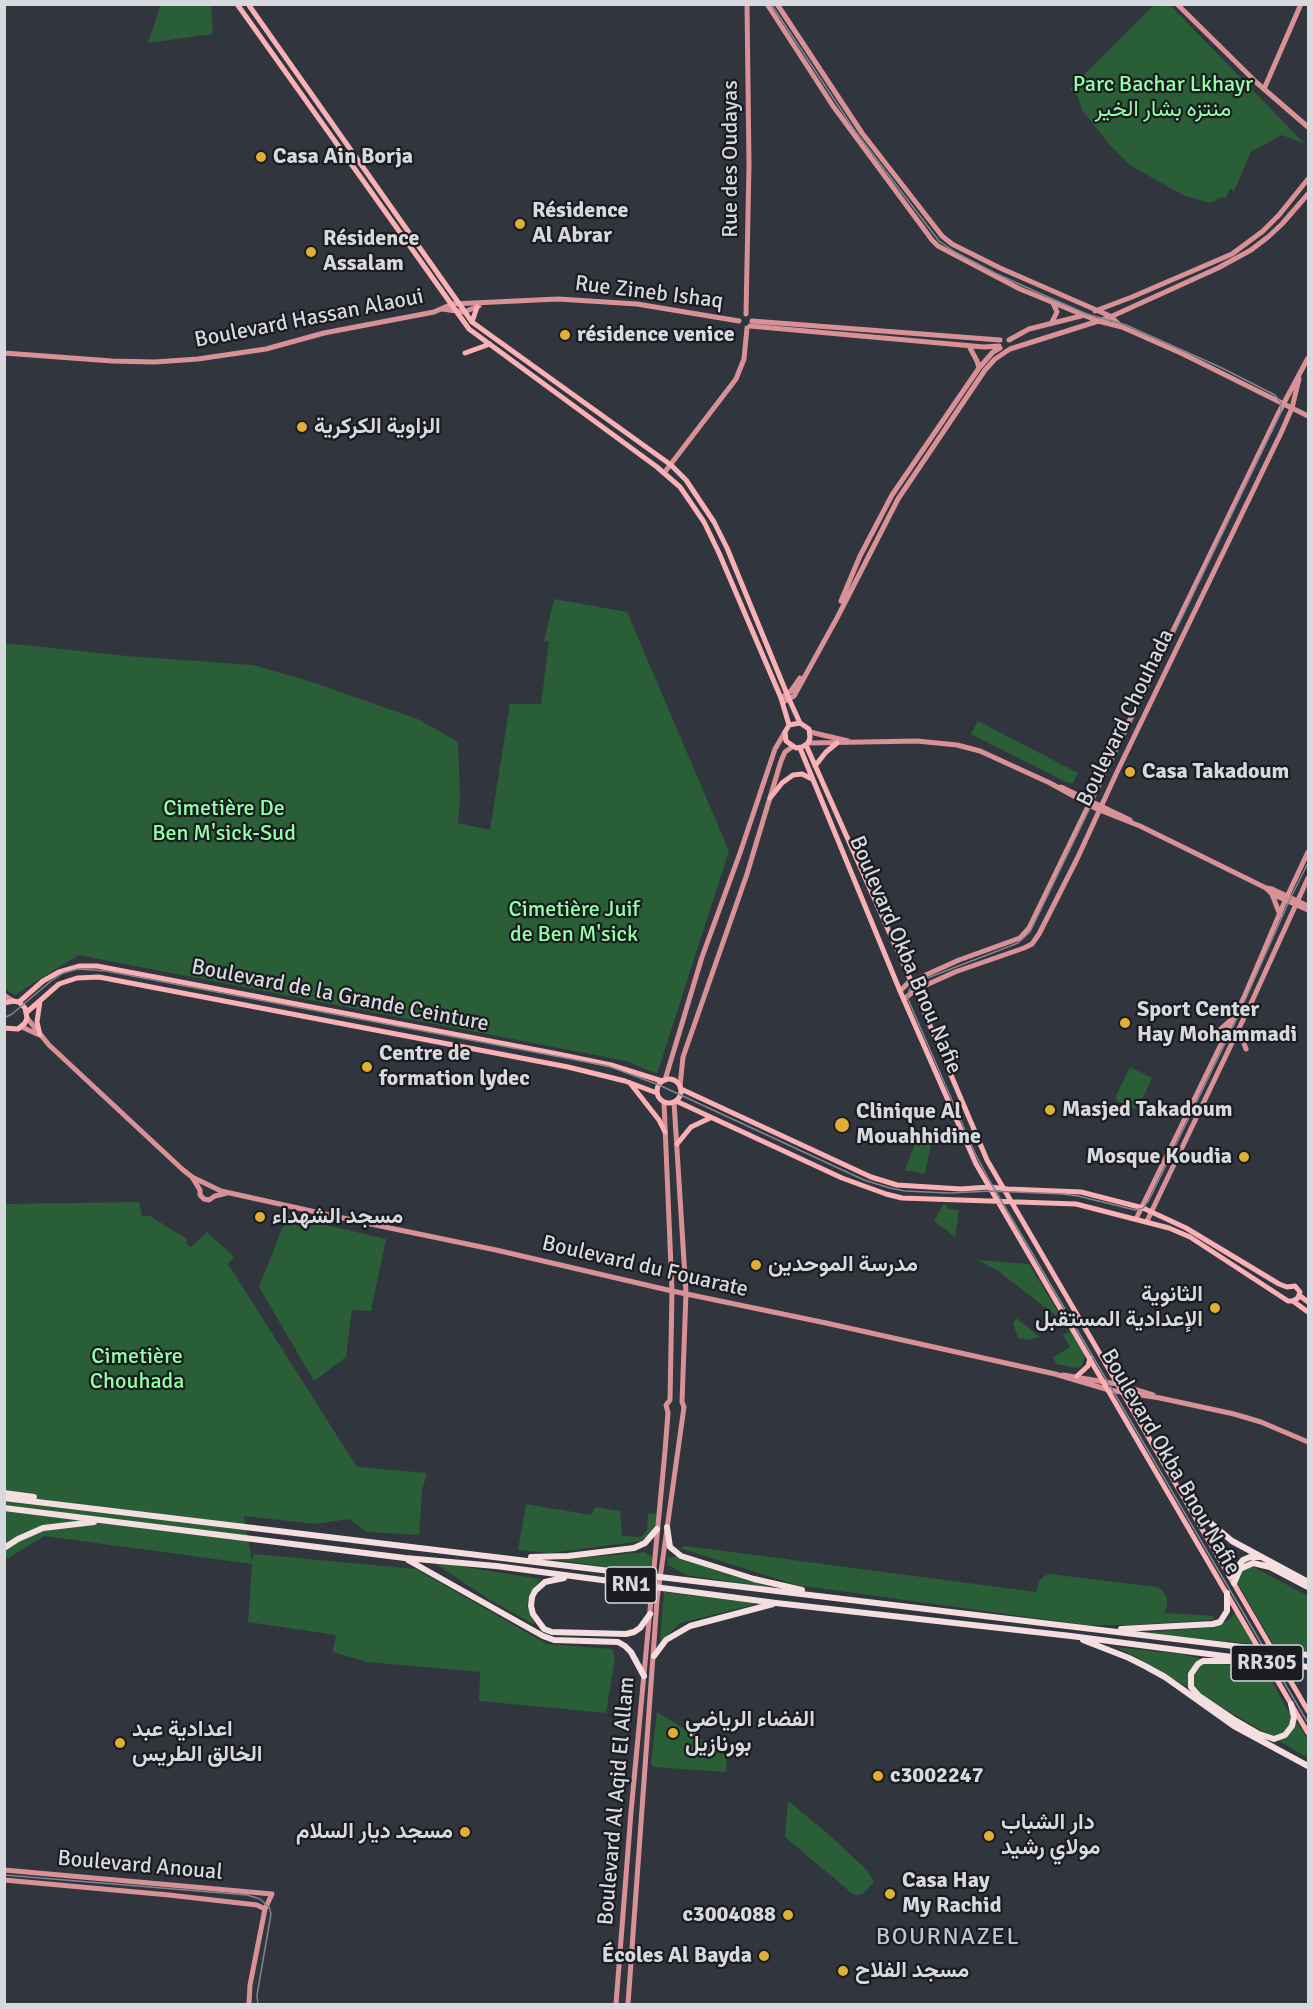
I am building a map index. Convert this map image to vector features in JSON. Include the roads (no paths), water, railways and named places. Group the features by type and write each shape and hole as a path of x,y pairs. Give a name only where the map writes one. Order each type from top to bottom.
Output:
{"highway":[{"path":"4,1492 57,1503"},
{"name":"RN1","path":"4,1498 1308,1655"},
{"path":"1189,1505 1221,1533 1308,1582"},
{"name":"RN1","path":"4,1508 405,1558 496,1566 776,1603 1071,1636 1308,1667"},
{"path":"4,1547 43,1528 111,1521"},
{"path":"667,1527 670,1547 681,1556 754,1579 832,1597"},
{"path":"499,1557 568,1556 634,1548 645,1543 657,1529"},
{"path":"1230,1576 1243,1560 1250,1557 1261,1557"},
{"path":"405,1558 543,1636 554,1640 618,1642 632,1652 644,1676"},
{"path":"1234,1583 1240,1569 1253,1563 1270,1567 1308,1587"},
{"path":"570,1577 545,1582 535,1591 531,1606 537,1622 544,1629 552,1632 626,1634 640,1628 650,1614"},
{"path":"1074,1627 1125,1629 1213,1624 1223,1619 1227,1611 1225,1590"},
{"path":"654,1656 666,1640 690,1626 776,1603"},
{"path":"1071,1636 1145,1666 1165,1677 1226,1721 1308,1764"},
{"path":"1257,1660 1203,1661 1191,1674 1191,1687 1199,1696 1233,1719 1259,1734 1274,1738 1285,1735 1292,1726 1294,1718 1291,1704"}],"main road":[{"path":"237,4 469,329 664,473 689,500 712,537 785,699 810,732 805,745 792,747 786,741 785,732 789,725 785,699 745,590 714,522 686,480 671,465 472,322 248,4"},
{"path":"472,322 477,308"},
{"path":"465,353 489,344"},
{"path":"789,725 801,723"},
{"path":"816,766 826,752 837,743"},
{"name":"Boulevard Okba Bnou Nafie","path":"805,745 951,1071 987,1160 1308,1711"},
{"name":"Boulevard Okba Bnou Nafie","path":"805,745 815,783 900,991 976,1164 1308,1733"},
{"path":"770,798 792,775 805,775 815,783"},
{"name":"Boulevard de la Grande Ceinture","path":"16,1002 59,972 74,967 97,966 558,1054 611,1065 664,1081"},
{"name":"Boulevard de la Grande Ceinture","path":"22,1027 27,1015 42,998 68,980 99,977 568,1067 629,1082 657,1093"},
{"path":"40,1035 37,1012 42,998"},
{"path":"4,1003 16,1002 27,1015"},
{"path":"4,1028 13,1030 22,1027"},
{"path":"1287,1287 1186,1228 1141,1208 1081,1192 897,1185 871,1177 680,1088 672,1080 664,1081 658,1086 657,1093 664,1102 675,1102 838,1176 886,1194 902,1198 1076,1204 1147,1221 1190,1237 1308,1311"},
{"path":"629,1082 659,1120 664,1132"},
{"path":"675,1102 680,1096 680,1088"},
{"path":"677,1143 695,1124 710,1118"},
{"path":"1019,1215 1021,1206 1026,1203"},
{"path":"1284,1297 1284,1291 1292,1285 1297,1287 1299,1295 1308,1302"},
{"path":"1293,1301 1299,1295"},
{"path":"1077,1376 1088,1366 1090,1358"},
{"path":"1130,1405 1138,1395"},
{"path":"1225,1590 1230,1576"}],"street":[{"name":"Rue des Oudayas","path":"746,314 747,4"},
{"path":"767,4 833,106 932,240 945,251 1053,303 1098,321 1122,327 1183,354 1308,416"},
{"path":"777,4 862,134 942,236 952,244 1000,268 1110,316 1122,327"},
{"path":"1177,4 1308,129"},
{"path":"1264,89 1301,4"},
{"path":"785,699 794,696 921,458 979,368 993,352 1011,344 1009,340 1029,329 1095,311 1232,254 1263,231 1308,179"},
{"path":"921,458 1003,347 1098,321 1218,268 1251,250 1268,237 1308,194"},
{"path":"1263,231 1268,237"},
{"name":"Rue Zineb Ishaq","path":"459,303 484,304 558,299 622,302 739,321"},
{"name":"Boulevard Hassan Alaoui","path":"4,353 112,361 155,362 198,359 258,351 324,333 441,309 459,303"},
{"path":"1052,322 1057,312 1053,303"},
{"name":"Rue Zineb Ishaq","path":"456,312 464,312 484,304"},
{"name":"Boulevard Hassan Alaoui","path":"441,309 456,312"},
{"path":"664,473 736,379 744,359 750,325 750,316 746,314 740,317 742,327 750,325"},
{"name":"Rue Zineb Ishaq","path":"750,325 969,346 1003,347"},
{"name":"Rue Zineb Ishaq","path":"750,325 1003,347"},
{"path":"969,346 979,368"},
{"name":"Boulevard Chouhada","path":"900,991 910,982 959,960 1020,938 1026,932 1091,803 1283,404 1308,358"},
{"name":"Boulevard Chouhada","path":"904,999 915,990 955,972 1032,944 1039,934 1228,546 1292,408 1300,376"},
{"path":"664,1081 702,957 772,757 785,732"},
{"path":"810,732 850,741"},
{"path":"805,745 850,741 917,741 971,748 1101,808 1126,817 1266,888 1272,894 1280,915"},
{"path":"680,1088 683,1057 747,874 781,761 785,752 792,747"},
{"path":"1136,1219 1234,1017 1308,852"},
{"path":"1147,1221 1308,878"},
{"path":"1266,888 1272,888 1286,898 1308,908"},
{"path":"1272,894 1286,898"},
{"path":"4,996 16,1002"},
{"name":"Boulevard du Fouarate","path":"27,1015 40,1035 94,1089 192,1177 200,1190"},
{"path":"1215,1034 1234,1017"},
{"name":"Boulevard du Fouarate","path":"22,1027 40,1035"},
{"path":"1239,1029 1246,1049"},
{"path":"654,1600 658,1566 673,1492 675,1415 666,1405 670,1400 672,1291 664,1102"},
{"path":"658,1566 657,1529 675,1415 684,1407 682,1402 686,1293 675,1102"},
{"name":"Boulevard du Fouarate","path":"192,1177 229,1193 1055,1374 1109,1390 1160,1398"},
{"path":"208,1184 203,1185 200,1190 200,1196 204,1199 209,1200 215,1196 215,1188"},
{"name":"Boulevard du Fouarate","path":"215,1196 229,1193"},
{"name":"Boulevard du Fouarate","path":"1055,1374 1117,1384 1160,1398 1261,1422 1308,1442"},
{"path":"670,1400 676,1399 682,1402"},
{"name":"Boulevard Al Aqid El Allam","path":"616,2004 631,1812 650,1614 654,1600"},
{"name":"Boulevard Al Aqid El Allam","path":"628,2004 654,1656 654,1600"},
{"name":"Boulevard Anoual","path":"4,1870 272,1894 265,1909 257,1905 170,1895 4,1880"},
{"path":"249,2004 250,1985 265,1909"}],"tram line":[{"path":"771,4 855,131 939,241 995,273 1039,293 1087,314 1126,325 1222,368 1275,395 1281,403 1281,412 1030,932 1018,943 917,982 911,986 907,997 988,1178 1308,1723"},
{"path":"4,1018 63,973 78,969 106,971 608,1066 659,1085 864,1180 890,1188 950,1193 991,1191 1062,1194 1135,1210 1143,1208 1149,1200 1233,1027 1308,863"},
{"path":"4,1875 247,1895 260,1899 269,1907 271,1914 257,1995 258,2004"}],"place":[{"name":"Casa Ain Borja","path":"261,157"},
{"name":"Résidence Al Abrar","path":"520,224"},
{"name":"Résidence Assalam","path":"311,252"},
{"name":"résidence venice","path":"565,335"},
{"name":"الزاوية الكركرية","path":"302,427"},
{"name":"Casa Takadoum","path":"1130,772"},
{"name":"Sport Center Hay Mohammadi","path":"1125,1023"},
{"name":"Centre de formation lydec","path":"367,1067"},
{"name":"Masjed Takadoum","path":"1050,1110"},
{"name":"Clinique Al Mouahhidine","path":"842,1125"},
{"name":"Mosque Koudia","path":"1244,1157"},
{"name":"مسجد الشهداء","path":"260,1217"},
{"name":"مدرسة الموحدين","path":"756,1265"},
{"name":"الثانوية الإعدادية المستقبل","path":"1215,1308"},
{"name":"الفضاء الرياضي بورنازيل","path":"673,1733"},
{"name":"اعدادية عبد الخالق الطريس","path":"120,1743"},
{"name":"c3002247","path":"878,1776"},
{"name":"مسجد ديار السلام","path":"465,1832"},
{"name":"دار الشباب مولاي رشيد","path":"989,1836"},
{"name":"Casa Hay My Rachid","path":"890,1894"},
{"name":"c3004088","path":"788,1915"},
{"name":"Écoles Al Bayda","path":"764,1956"},
{"name":"مسجد الفلاح","path":"843,1971"}],"district":[{"name":"BOURNAZEL","path":"948,1938"}],"park label":[{"name":"Parc Bachar Lkhayr منتزه بشار الخير","path":"1163,98"},
{"name":"Cimetière De Ben M'sick-Sud","path":"224,822"},
{"name":"Cimetière Juif de Ben M'sick","path":"574,922"},
{"name":"Cimetière Chouhada","path":"137,1370"}]}
